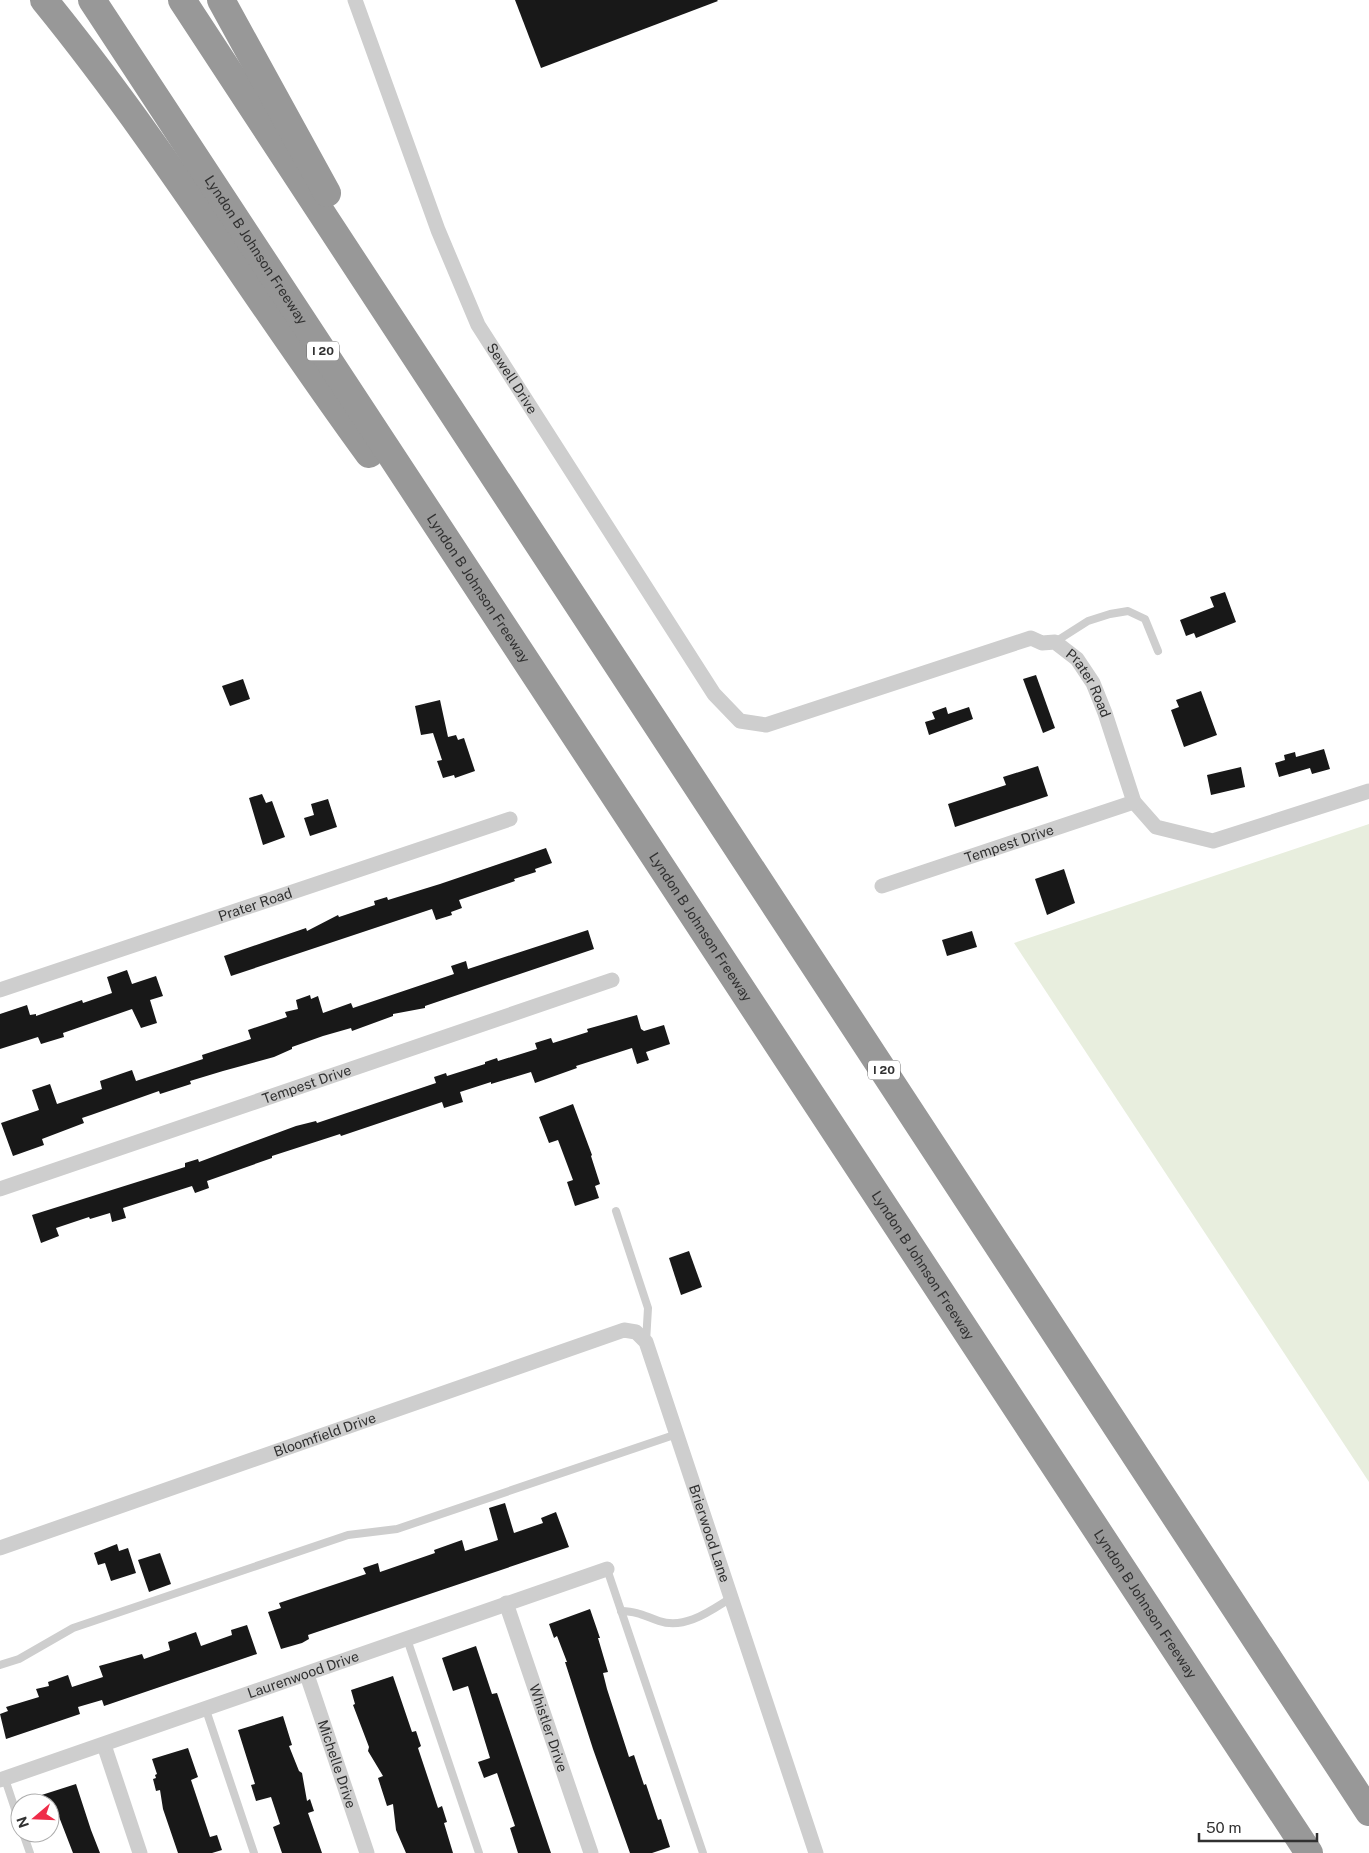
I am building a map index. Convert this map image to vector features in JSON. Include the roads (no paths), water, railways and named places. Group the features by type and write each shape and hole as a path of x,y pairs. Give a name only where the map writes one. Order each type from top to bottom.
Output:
{"highway":[{"path":"44,0 103,75 319,386 553,703"},
{"name":"Lyndon B Johnson Freeway","path":"92,0 1308,1853"},
{"name":"I 20","path":"182,0 1369,1812"},
{"path":"221,0 436,389"},
{"path":"1330,1752 1369,1799"},
{"path":"1280,1809 1302,1853"}],"street":[{"name":"Sewell Drive","path":"355,0 438,230 478,325 714,694 740,721"},
{"name":"Prater Road","path":"740,721 766,725 1004,645 1031,638 1042,642 1055,642 1077,659 1093,683 1105,713 1134,802 1156,827 1213,841 1369,790"},
{"name":"Tempest Drive","path":"882,886 1134,802"},
{"name":"Prater Road","path":"0,990 510,819"},
{"name":"Tempest Drive","path":"0,1188 612,980"},
{"name":"Bloomfield Drive","path":"0,1548 624,1330 636,1332 646,1342"},
{"name":"Brierwood Lane","path":"646,1342 816,1853"},
{"name":"Laurenwood Drive","path":"2,1780 607,1569"},
{"name":"Whistler Drive","path":"506,1604 591,1853"},
{"name":"Michelle Drive","path":"307,1675 367,1853"},
{"path":"104,1744 140,1853"}],"lane":[{"path":"1055,642 1088,620 1128,611 1145,619 1158,651"},
{"name":"Brierwood Lane","path":"616,1211 648,1308 646,1342"},
{"path":"0,1665 19,1659 73,1628 348,1535 396,1529 677,1434"},
{"path":"607,1569 704,1853"},
{"path":"621,1611 639,1612 660,1622 676,1624 692,1620 731,1598"},
{"path":"407,1639 480,1853"},
{"path":"206,1710 254,1853"},
{"path":"2,1780 10,1800"}]}
